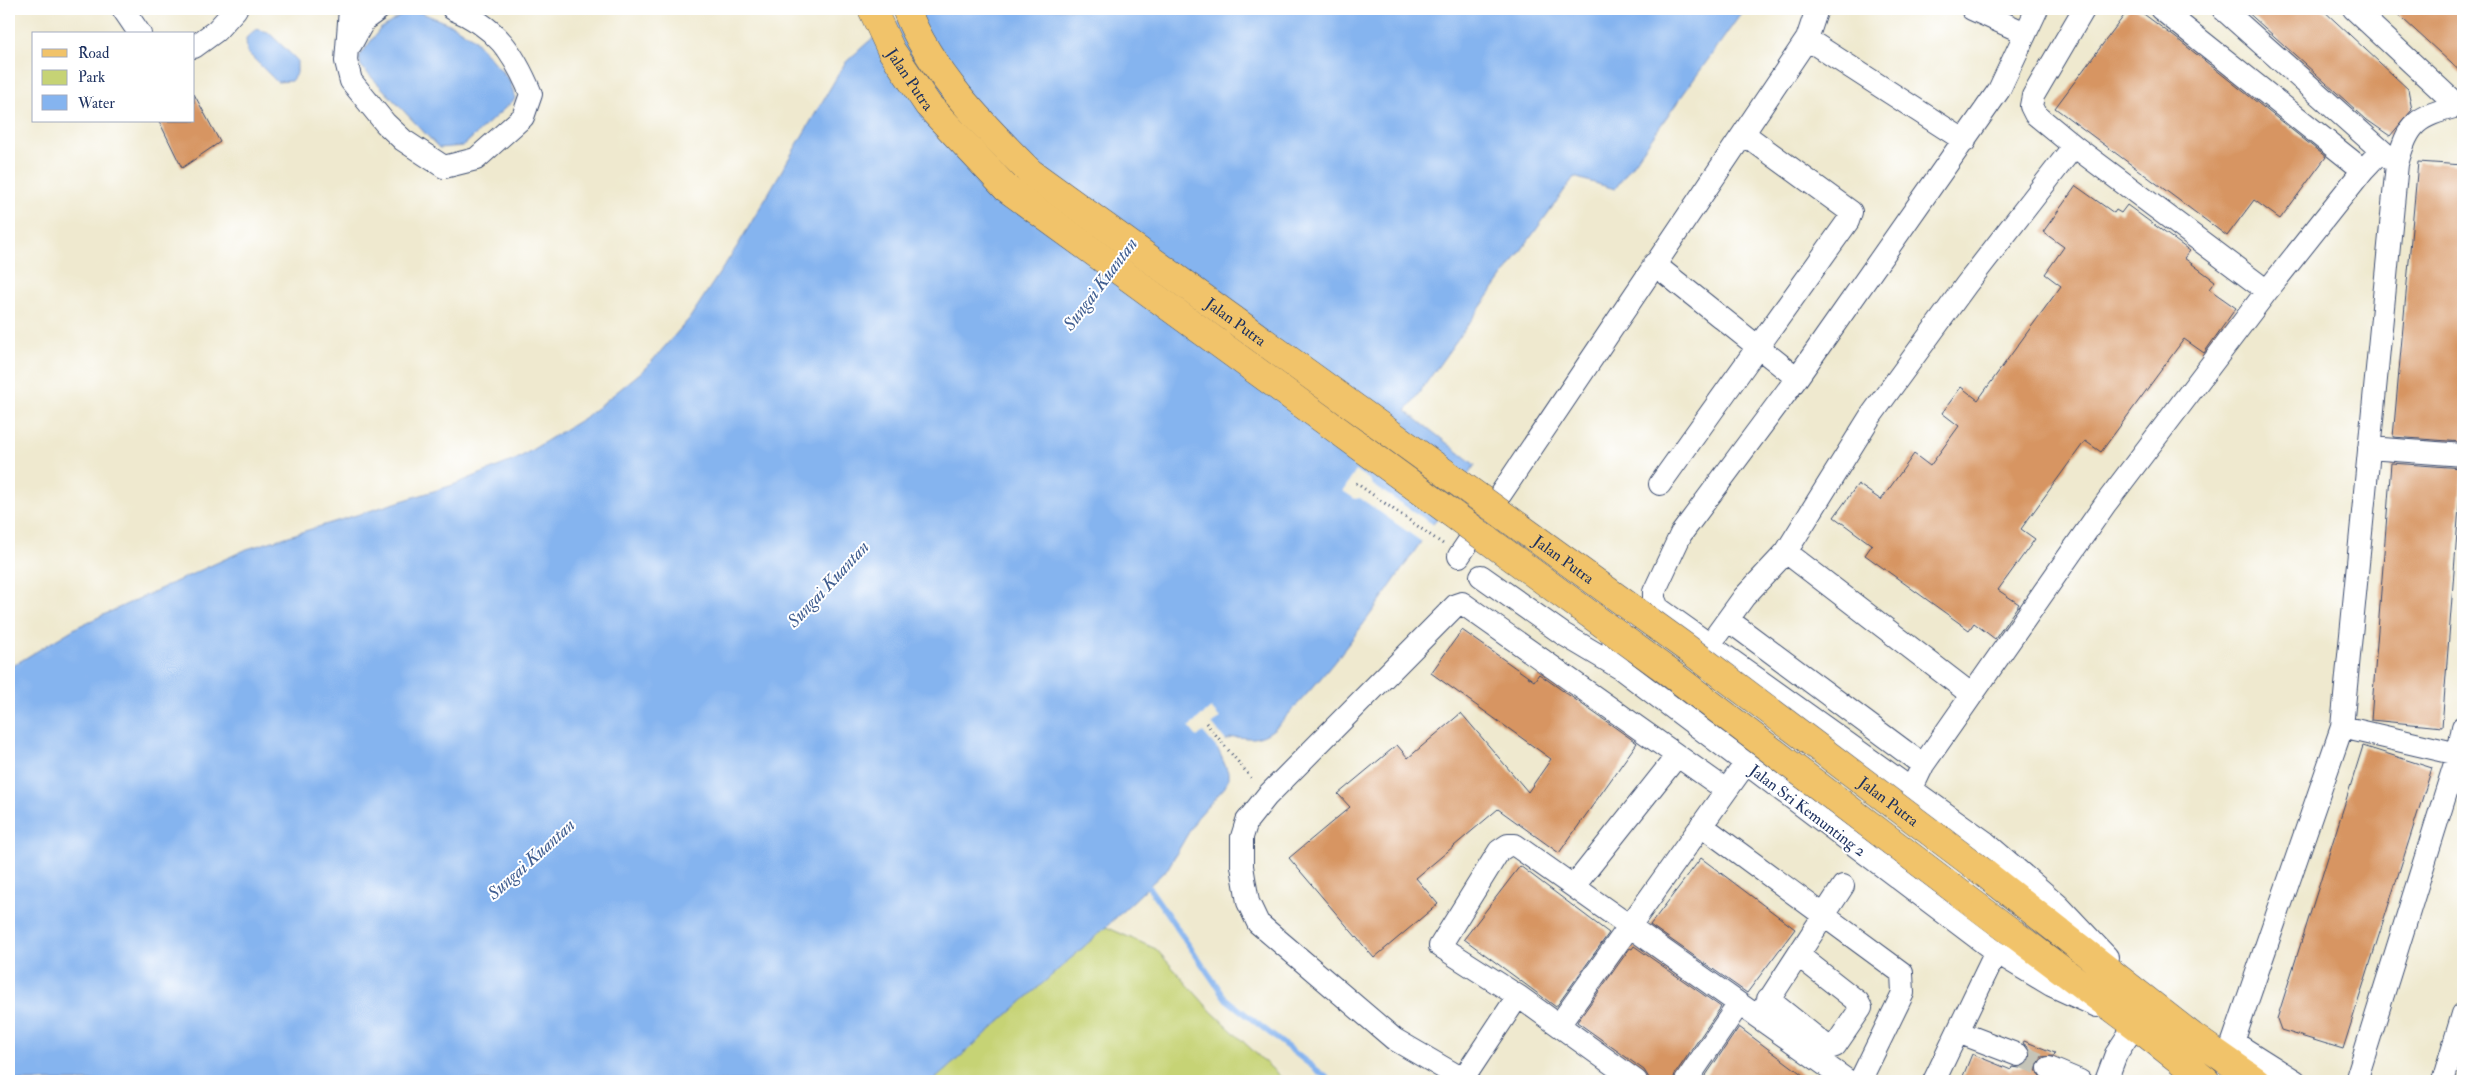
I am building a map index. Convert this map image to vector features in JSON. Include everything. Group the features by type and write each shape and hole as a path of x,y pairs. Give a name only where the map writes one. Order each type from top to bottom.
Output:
{"main road":[{"name":"Jalan Putra","path":"872,9 891,50 928,105 1006,188 1666,670 2206,1081"},
{"name":"Jalan Putra","path":"906,9 913,27 944,74 984,125 1030,172 1676,640 2146,998 2229,1050 2256,1081"}],"street":[{"path":"123,9 139,32"},
{"path":"195,45 216,31 236,9"},
{"path":"350,9 346,61 351,80 385,123 403,140 444,167 476,159 523,117 531,94 519,64 504,43 466,14 453,9"},
{"path":"347,52 364,20 379,9"},
{"path":"1456,553 1808,39 1818,9"},
{"path":"2037,9 1999,90 1965,141 1797,378 1681,534 1654,592 1654,600 1658,608 1985,842 2058,905 2146,998"},
{"path":"2084,9 2034,96 2031,106 2035,114 2074,146 2267,291"},
{"path":"2161,9 2364,170"},
{"path":"2223,9 2389,158"},
{"path":"2354,9 2461,106"},
{"path":"1979,10 2025,33"},
{"path":"1808,39 1965,141"},
{"path":"1912,788 1923,765 2106,503 2267,291 2364,170 2389,158 2404,141 2414,123 2433,112 2461,106"},
{"path":"1660,484 1848,221 1851,212 1744,134"},
{"path":"1710,644 1744,597 1786,552 1870,417 1966,284 2074,146"},
{"path":"2295,1081 2229,1050 2342,728 2369,448 2389,158"},
{"path":"1654,264 1797,378"},
{"path":"2369,448 2463,454"},
{"path":"1786,552 1972,695"},
{"name":"Jalan Sri Kemunting 2","path":"1456,553 1487,581 1563,634 1620,668 1996,952 2051,984 2132,1023"},
{"path":"1487,581 1462,604 1456,605 1267,796 1247,820 1242,837 1242,866 1248,902 1258,924 1394,1039 1465,1080 1518,996"},
{"path":"1462,604 1726,790"},
{"path":"1620,668 1614,655 1613,640 1622,624 1630,616 1640,611 1658,608"},
{"path":"1728,620 1923,765"},
{"path":"1563,634 1613,640"},
{"path":"2356,1081 2458,754 2463,727"},
{"path":"2342,728 2458,754"},
{"path":"1574,886 1677,756"},
{"path":"1559,1024 1746,763"},
{"path":"1701,825 1902,972 1903,993 1860,1081"},
{"path":"1636,1081 1559,1024 1440,946 1499,852 1508,845 1515,845 1739,1004 1763,1008 1830,1048 1835,1046 1861,1008 1858,1002 1798,955"},
{"path":"1763,1008 1826,916 1843,886"},
{"path":"1934,1081 1996,952"},
{"path":"1686,1081 1739,1004"},
{"path":"1763,1008 1848,1081"},
{"path":"2443,1081 2463,1014"},
{"path":"2106,1081 2116,1054 2132,1023"},
{"path":"1958,1032 2018,1055"},
{"path":"2049,1068 2080,1081"}],"path":[{"path":"1356,483 1456,553"},
{"path":"1206,723 1256,783"}],"green space":[{"path":"1106,927 1156,949 1211,1011 1285,1081 933,1081"}],"water":[{"path":"412,9 454,26 473,38 510,81 515,99 463,146 439,148 361,66 359,57 380,29"},
{"name":"Sungai Kuantan","path":"916,9 1740,9 1743,11 1615,189 1574,177 1406,411 1475,465 1366,621 1318,681 1275,728 1256,738 1238,737 1228,739 1218,749 1228,772 1225,787 1197,818 1168,868 1106,927 933,1081 9,1081 9,668 77,627 247,549 453,485 517,459 587,416 645,369 689,319 738,245 845,63 868,42"},
{"path":"256,29 268,32 297,60 297,73 291,81 277,82 247,52 246,38"}],"pier":[{"path":"1356,471 1370,480 1373,485 1434,525 1422,542 1360,498 1355,499 1343,491"},
{"path":"1211,708 1220,718 1212,724 1227,742 1221,753 1203,732 1197,737 1189,727"}],"building":[{"path":"2129,9 2137,9 2176,38 2326,157 2280,219 2254,200 2227,236 2055,108"},
{"path":"2244,9 2322,9 2408,89 2412,110 2390,136 2367,120"},
{"path":"2392,9 2463,9 2463,74"},
{"path":"195,96 220,142 182,168 159,122 195,122"},
{"path":"2418,162 2463,165 2463,442 2393,437"},
{"path":"2076,186 2114,213 2116,210 2121,213 2127,205 2190,251 2184,258 2215,281 2209,289 2236,308 2204,353 2184,339 2101,452 2085,441 2021,529 2035,539 1998,590 2019,604 1995,639 1974,623 1969,630 1865,555 1872,545 1834,517 1858,484 1881,500 1914,454 1930,466 1959,426 1942,413 1961,387 1978,400 2061,286 2045,274 2064,247 2043,232"},
{"path":"2391,463 2462,468 2442,727 2371,720"},
{"path":"1462,630 1534,681 1539,674 1637,743 1559,853 1498,809 1416,878 1438,904 1374,958 1289,858 1350,807 1338,794 1397,745 1408,758 1461,713 1528,792 1551,759 1431,673"},
{"path":"2363,746 2432,768 2343,1049 2281,1030 2277,1019"},
{"path":"1701,858 1795,929 1747,993 1650,925"},
{"path":"1520,866 1609,933 1556,1007 1464,939"},
{"path":"1634,946 1721,1007 1675,1074 1673,1081 1651,1081 1644,1070 1577,1022 1630,948 1632,949"},
{"path":"1739,1027 1811,1081 1702,1081"},
{"path":"2024,1041 2055,1053 2054,1056 2041,1057 2037,1062 2036,1070 2043,1081 1961,1081 1972,1054 2011,1070 2012,1067 2020,1068 2026,1065 2030,1060 2031,1053 2023,1043"}],"waterway":[{"path":"1148,886 1226,999 1331,1081"}],"tunnel":[{"path":"2018,1055 2049,1068"}]}
